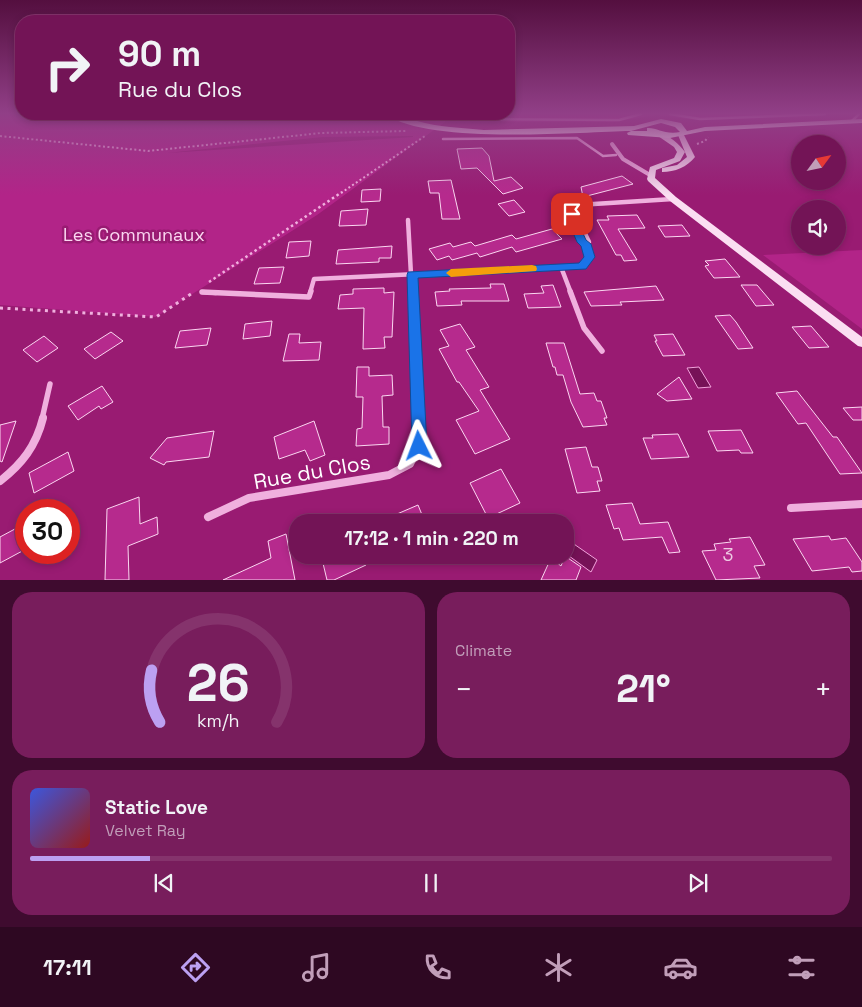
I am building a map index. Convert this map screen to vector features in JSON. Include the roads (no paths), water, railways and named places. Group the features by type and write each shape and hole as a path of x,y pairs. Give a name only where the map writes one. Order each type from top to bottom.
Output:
{"street":[{"path":"669,141 681,152 678,159 654,169 651,179 674,199 862,342"},
{"path":"612,144 616,154 635,168 651,174 679,167 688,162 691,156 685,141"},
{"path":"199,291 309,297 314,279 582,266 590,257 586,244 582,242 570,216 578,205 674,199"},
{"name":"Rue du Clos","path":"208,517 249,498 389,475 410,464 419,446 408,220"},
{"path":"561,267 584,328 602,351"},
{"path":"0,481 14,471 35,446 50,384"},
{"path":"791,508 862,504"}],"lane":[{"path":"581,141 603,156 616,154"}],"park label":[{"name":"Les Communaux","path":"134,235"}]}
